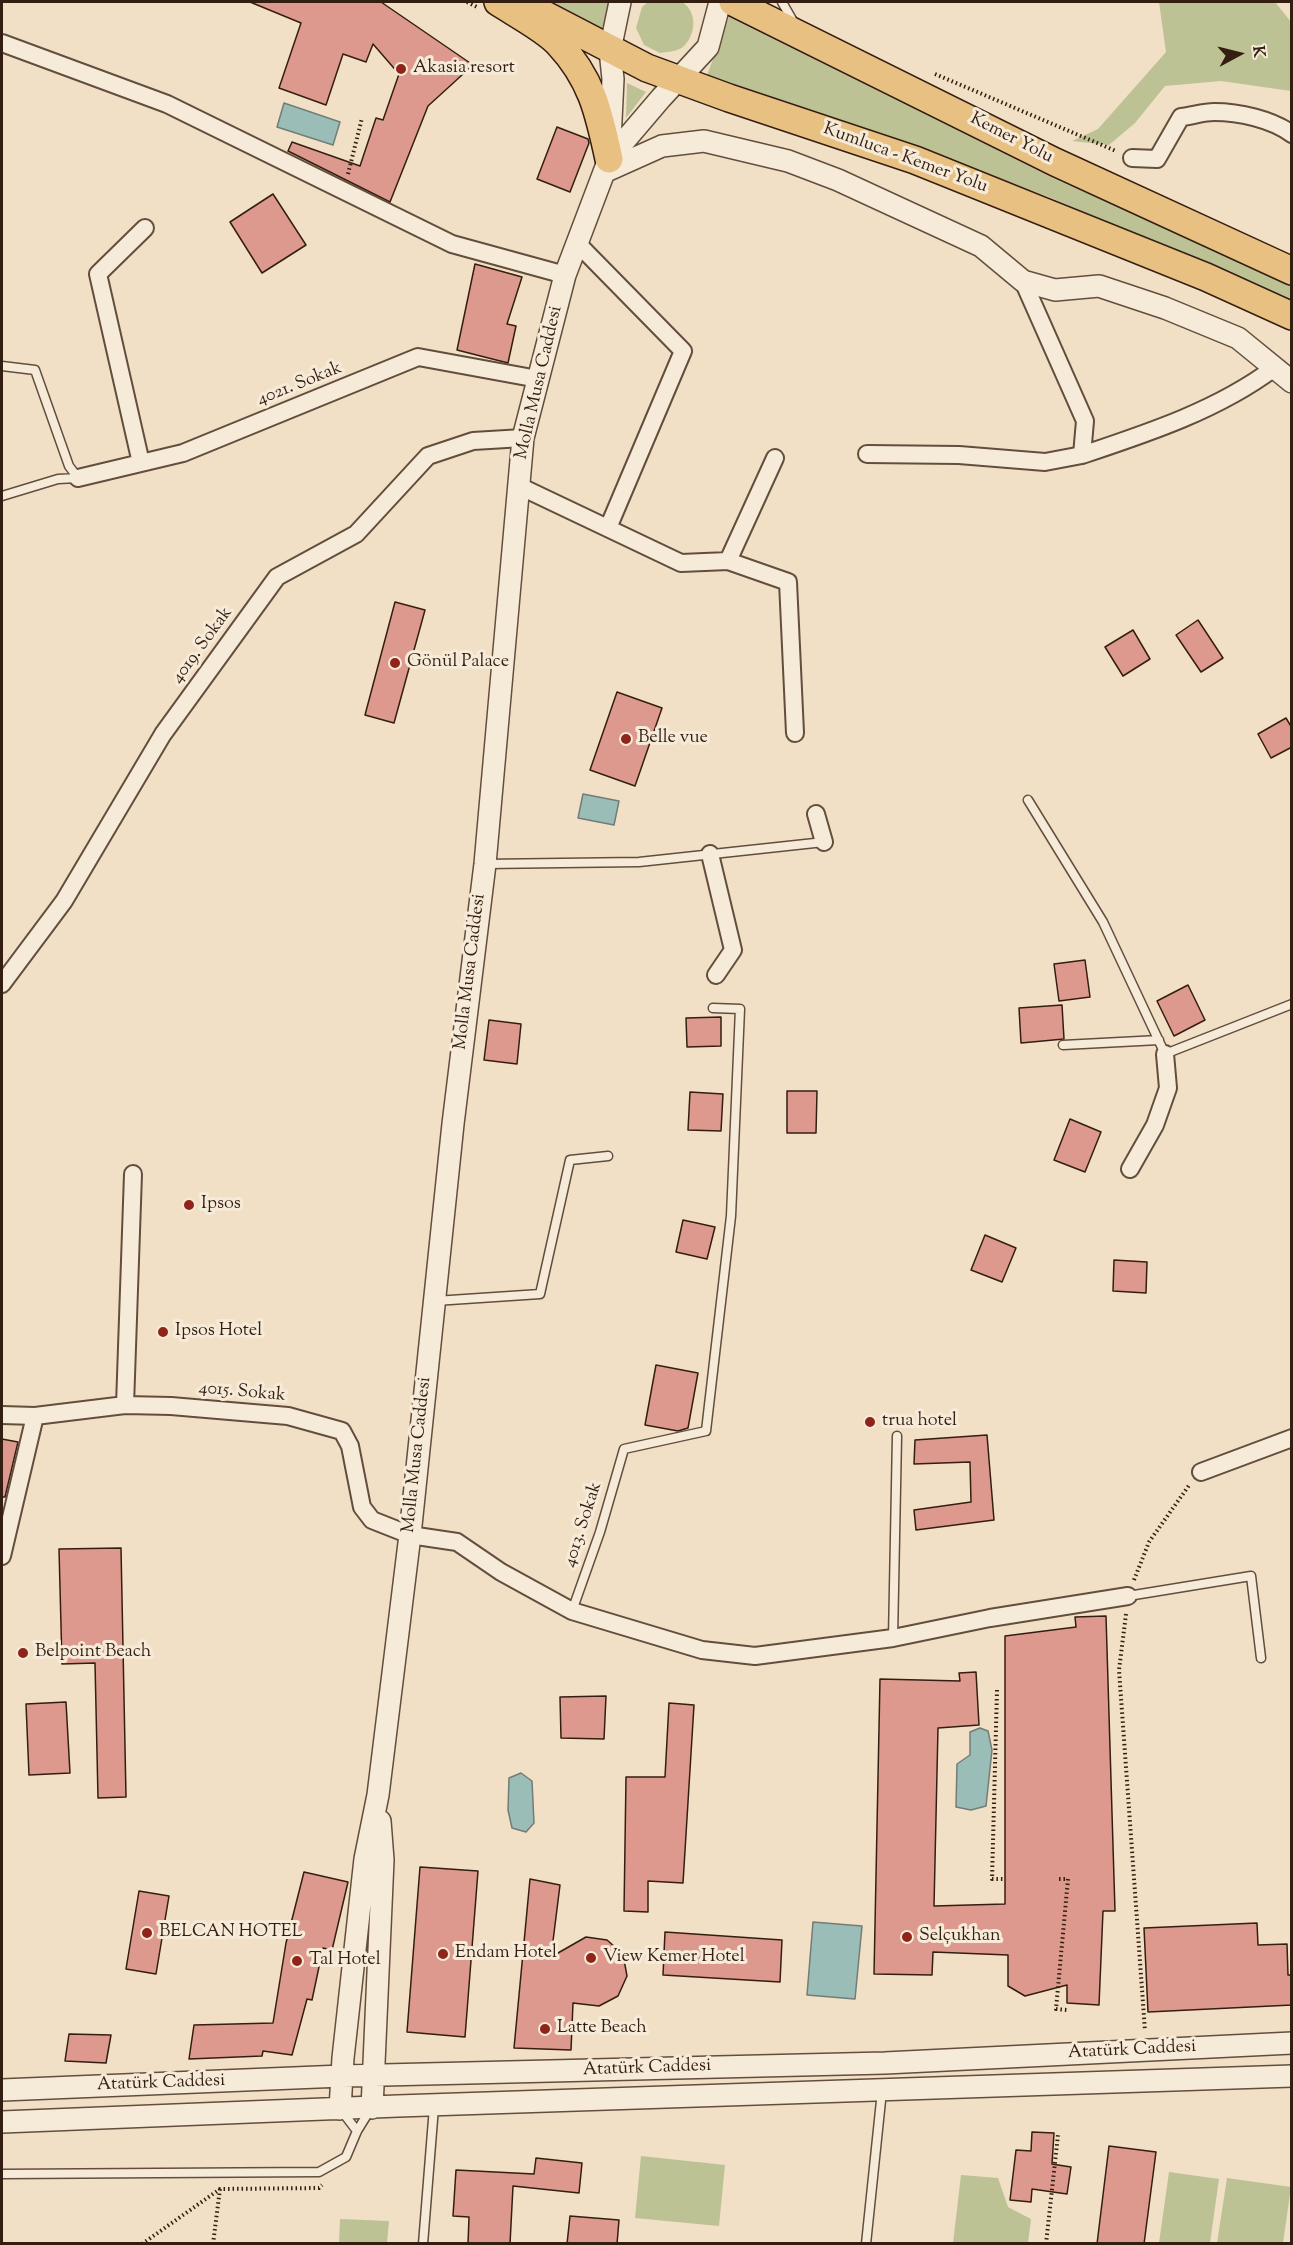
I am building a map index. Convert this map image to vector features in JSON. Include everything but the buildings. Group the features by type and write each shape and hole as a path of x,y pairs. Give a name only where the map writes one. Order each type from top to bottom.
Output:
{"highway":[{"path":"498,2 557,42 587,81 600,120 607,165"},
{"name":"Kumluca - Kemer Yolu","path":"520,2 647,68 926,164 1206,277 1292,316"},
{"name":"Kemer Yolu","path":"733,2 1055,162 1292,271"}],"street":[{"path":"607,165 613,79 610,50 620,2"},
{"path":"607,165 708,47 720,2"},
{"path":"2,43 167,104 452,244 565,275"},
{"path":"1132,158 1157,159 1181,117 1214,112 1247,115 1285,129 1292,134"},
{"path":"607,165 662,146 704,141 788,161 838,180 981,246 1023,281 1055,290 1100,286 1166,308 1238,338 1292,382"},
{"name":"Molla Musa Caddesi","path":"378,1796 410,1535 453,1124 484,864 523,438 565,275 607,165"},
{"path":"141,463 98,274 145,228"},
{"path":"577,243 682,351 608,528"},
{"path":"1023,281 1085,421 1082,455"},
{"name":"4021. Sokak","path":"78,478 183,453 418,357 538,378"},
{"path":"867,454 959,455 1045,462 1082,455 1140,436 1204,409 1250,386 1274,368"},
{"name":"4019. Sokak","path":"2,984 64,901 163,734 277,577 356,534 428,456 473,441 523,438"},
{"path":"728,561 775,458"},
{"path":"519,486 681,563 728,561 788,582 795,733"},
{"path":"816,814 824,842"},
{"path":"710,854 733,950 716,975"},
{"path":"1131,1168 1155,1125 1168,1088 1162,1047"},
{"path":"125,1405 133,1174"},
{"name":"4015. Sokak","path":"2,1414 34,1416 125,1405 171,1406 288,1416 342,1431 350,1446 362,1507 372,1520 410,1535"},
{"path":"2,1556 34,1416"},
{"path":"1201,1472 1292,1438"},
{"path":"410,1535 457,1542 501,1572 572,1611 702,1650 755,1656 893,1638 990,1618 1128,1596"},
{"path":"340,2109 365,1859 378,1796"},
{"path":"372,2108 383,1860 378,1796"},
{"name":"Atatürk Caddesi","path":"2,2090 342,2076 885,2063 1292,2043"},
{"name":"Atatürk Caddesi","path":"2,2122 1292,2076"}],"lane":[{"path":"782,2 802,36"},
{"path":"2,366 35,370 69,466 78,478"},
{"path":"2,496 58,479 78,478"},
{"path":"1028,800 1103,922 1162,1047"},
{"path":"484,864 639,862 824,842"},
{"path":"1062,1045 1162,1047 1292,1004"},
{"name":"4013. Sokak","path":"572,1611 600,1532 624,1449 706,1431 731,1216 740,1009 713,1008"},
{"path":"435,1301 540,1294 570,1160 608,1156"},
{"path":"893,1638 897,1436"},
{"path":"1128,1596 1251,1576 1261,1658"},
{"path":"866,2244 882,2091"},
{"path":"423,2244 434,2106"},
{"path":"2,2174 319,2172 346,2157 357,2131 372,2108"},
{"path":"340,2109 357,2131"}],"path":[{"path":"928,71 1132,158"},
{"path":"345,192 362,118"},
{"path":"1145,2037 1119,1670 1128,1596 1149,1542 1201,1472"},
{"path":"997,1690 993,1879 1005,1879"},
{"path":"1059,1879 1068,1879 1056,2009 1068,2010"},
{"path":"1046,2244 1058,2135"},
{"path":"142,2244 220,2189 319,2188 346,2157"},
{"path":"213,2244 220,2189"}],"green space":[{"path":"551,2 612,2 601,31"},
{"path":"648,2 682,2 687,6 693,17 693,30 683,47 660,53 644,45 636,28 642,7"},
{"path":"1159,2 1275,2 1291,22 1291,91 1221,81 1165,86 1135,123 1109,145 1072,141 1098,129 1166,52"},
{"path":"729,17 1057,180 1291,283 1291,302 1049,197 918,148 707,75"},
{"path":"627,83 646,92 626,118"},
{"path":"641,2156 725,2165 719,2226 635,2218"},
{"path":"1169,2172 1219,2179 1210,2243 1159,2243"},
{"path":"961,2175 998,2178 1008,2207 1031,2219 1028,2243 953,2243"},
{"path":"1227,2178 1291,2187 1283,2243 1217,2243"},
{"path":"340,2219 389,2221 387,2243 339,2243"}],"water":[{"path":"284,103 340,122 333,145 277,127"},
{"path":"583,794 619,801 614,825 578,818"},
{"path":"980,1728 988,1731 992,1750 986,1806 971,1810 956,1807 957,1764 970,1755 970,1732"},
{"path":"521,1773 532,1781 534,1823 526,1832 512,1828 508,1810 509,1778"},
{"path":"813,1922 862,1926 855,1999 807,1995"}],"place":[{"name":"Akasia resort","path":"401,69"},
{"name":"Gönül Palace","path":"395,663"},
{"name":"Belle vue","path":"626,739"},
{"name":"Ipsos","path":"189,1205"},
{"name":"Ipsos Hotel","path":"163,1332"},
{"name":"trua hotel","path":"870,1422"},
{"name":"Belpoint Beach","path":"23,1653"},
{"name":"BELCAN HOTEL","path":"147,1933"},
{"name":"Selçukhan","path":"907,1937"},
{"name":"Endam Hotel","path":"443,1954"},
{"name":"View Kemer Hotel","path":"591,1958"},
{"name":"Tal Hotel","path":"297,1961"},
{"name":"Latte Beach","path":"545,2029"}]}
